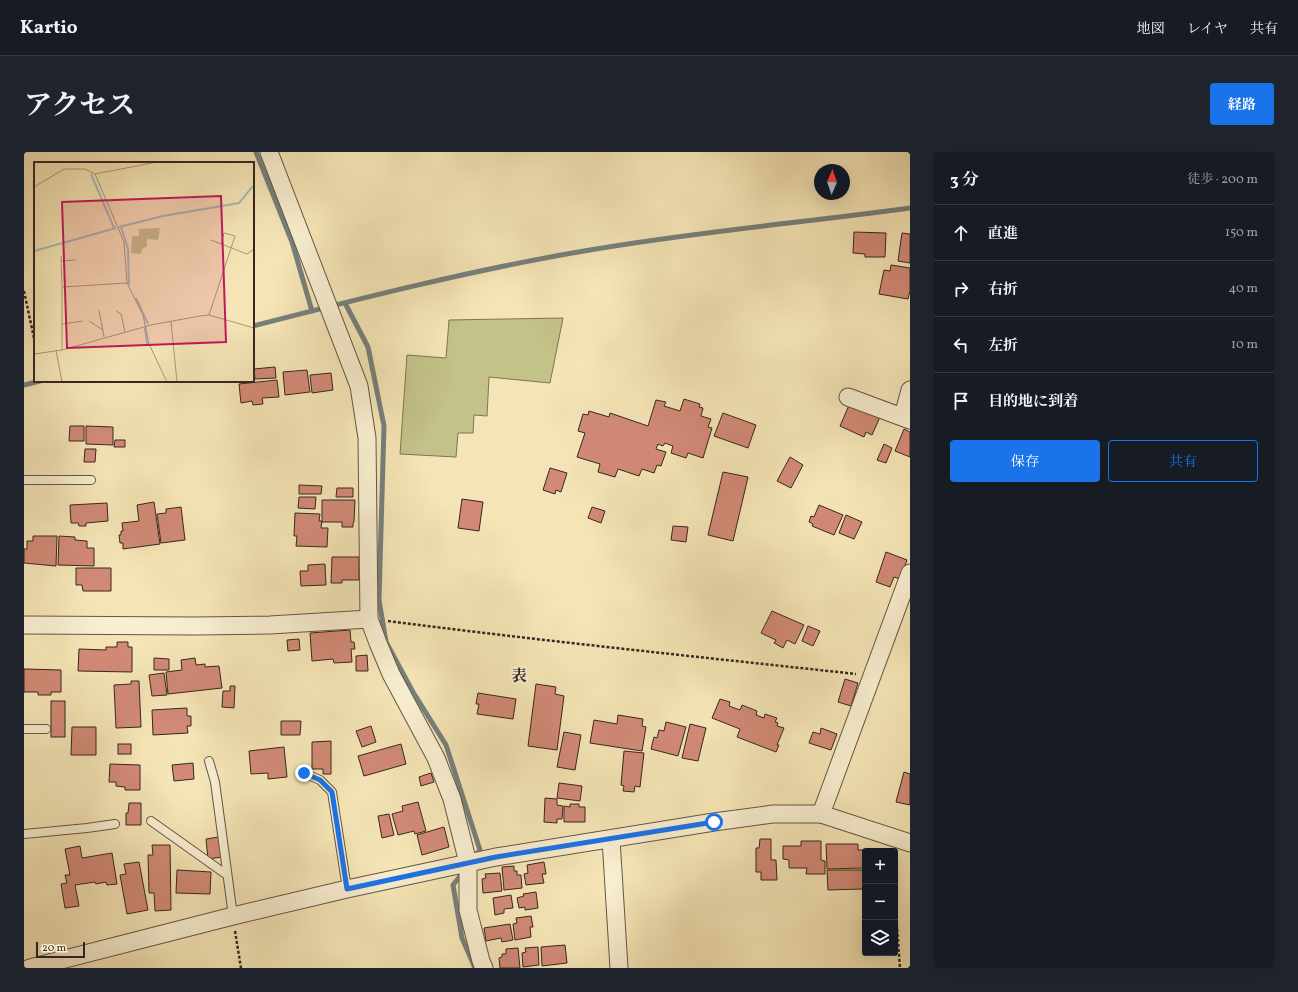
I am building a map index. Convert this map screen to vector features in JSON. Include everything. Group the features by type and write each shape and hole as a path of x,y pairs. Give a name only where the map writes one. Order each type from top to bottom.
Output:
{"street":[{"path":"269,152 359,386 367,438 369,619 391,674 436,758 452,799 468,863 468,910 484,968"},
{"path":"848,397 906,418 910,390"},
{"path":"821,814 910,574"},
{"path":"24,625 263,625 369,619"},
{"path":"30,968 233,916 347,889 496,857 773,814 821,814 910,843"},
{"path":"611,839 619,968"}],"lane":[{"path":"24,480 91,480"},
{"path":"24,729 46,729"},
{"path":"209,761 215,782 233,916"},
{"path":"304,773 320,780 332,792 347,889"},
{"path":"151,821 227,875"},
{"path":"24,834 115,824"}],"path":[{"path":"24,291 34,338"},
{"path":"369,619 513,638 621,648 872,676"},
{"path":"233,916 240,968"},
{"path":"897,920 900,968"}],"shaded area":[{"path":"563,318 550,383 489,377 487,416 474,415 473,433 458,433 456,457 400,454 407,355 446,358 449,320"}],"building":[{"path":"854,232 886,233 885,257 865,257 865,254 853,253"},
{"path":"902,233 910,234 910,263 898,261"},
{"path":"891,265 910,268 910,291 908,299 879,294 884,270 890,271"},
{"path":"275,367 276,378 255,379 254,369"},
{"path":"307,370 310,392 285,395 283,372"},
{"path":"331,373 333,390 312,393 310,375"},
{"path":"277,380 279,397 262,398 263,404 253,405 252,401 241,403 239,384"},
{"path":"684,399 700,404 699,407 703,408 701,416 711,419 708,427 712,428 703,458 688,453 686,458 671,453 673,446 665,443 663,446 658,444 656,449 666,452 661,466 657,465 654,473 642,469 639,476 618,469 615,477 598,472 600,464 577,457 585,433 578,431 583,414 588,415 589,411 609,417 610,413 648,426 656,400 666,402 664,406 680,411"},
{"path":"850,403 880,417 872,435 866,432 864,437 840,426"},
{"path":"723,413 756,425 748,448 714,436"},
{"path":"70,426 84,426 84,441 69,441"},
{"path":"86,426 113,427 113,445 86,444"},
{"path":"904,429 910,432 910,457 895,451"},
{"path":"115,440 125,440 125,447 114,447"},
{"path":"884,444 892,448 886,463 877,460"},
{"path":"85,449 96,449 95,462 84,462"},
{"path":"790,457 803,465 791,488 777,481"},
{"path":"550,468 567,473 561,492 556,490 555,494 543,490"},
{"path":"723,472 748,477 733,541 708,535"},
{"path":"299,485 322,486 321,494 299,494"},
{"path":"337,488 353,488 353,497 336,497"},
{"path":"299,497 316,497 315,509 298,508"},
{"path":"462,499 483,502 479,531 458,528"},
{"path":"322,500 355,500 353,527 342,527 342,522 322,522"},
{"path":"154,502 160,544 123,549 123,543 120,543 119,535 121,535 121,531 123,531 122,523 139,521 137,505"},
{"path":"107,503 108,521 86,523 86,526 79,526 78,523 71,523 70,505"},
{"path":"819,505 843,515 834,535 812,526 813,524 809,522 811,516 814,517"},
{"path":"181,507 185,540 161,543 157,514 166,513 166,509"},
{"path":"592,507 605,511 601,523 588,518"},
{"path":"295,513 320,514 319,521 322,521 321,528 328,528 327,547 296,546 297,536 294,536"},
{"path":"846,515 862,522 854,539 839,533"},
{"path":"673,526 688,527 686,542 671,540"},
{"path":"33,536 57,536 56,566 24,563 24,549 27,549 27,541 33,541"},
{"path":"59,536 75,537 75,540 87,541 87,548 94,548 94,566 58,565"},
{"path":"886,552 907,560 900,579 894,577 890,587 876,582"},
{"path":"332,557 359,557 359,580 342,580 342,583 331,583"},
{"path":"325,564 326,585 301,586 300,571 308,571 308,565"},
{"path":"76,568 111,568 111,591 83,591 82,585 76,585"},
{"path":"772,611 804,625 795,644 787,640 783,648 774,643 776,640 761,633"},
{"path":"808,626 820,631 813,646 802,641"},
{"path":"350,630 351,642 354,642 355,649 351,649 352,662 334,663 333,659 312,661 310,633"},
{"path":"299,639 300,650 288,651 287,640"},
{"path":"117,642 128,642 128,647 132,647 132,672 78,671 79,649 106,650 106,647 117,647"},
{"path":"367,655 368,671 356,671 356,656"},
{"path":"154,658 169,659 169,670 154,670"},
{"path":"195,658 196,665 205,664 205,667 219,666 222,688 168,694 166,672 182,670 181,660"},
{"path":"24,669 61,670 61,692 51,692 51,695 38,695 38,692 24,692"},
{"path":"164,673 167,695 152,696 149,675"},
{"path":"845,679 858,683 851,706 838,702"},
{"path":"131,681 139,681 141,727 116,728 114,685 131,684"},
{"path":"536,684 556,687 555,694 564,696 557,750 528,746"},
{"path":"230,686 235,686 234,708 222,707 223,691 230,691"},
{"path":"478,693 516,699 513,719 477,714 479,704 476,704"},
{"path":"720,699 730,702 729,706 740,710 742,705 757,711 756,715 764,718 765,714 777,718 775,722 778,723 777,726 784,728 777,745 779,745 776,752 737,737 740,729 712,718"},
{"path":"51,701 65,701 65,737 51,737"},
{"path":"187,708 187,716 191,716 191,726 187,726 188,733 153,735 152,710"},
{"path":"618,715 643,719 642,726 646,727 642,751 590,743 594,720 617,724"},
{"path":"281,721 301,721 300,735 281,735"},
{"path":"666,722 686,727 678,756 651,749 654,737 657,738 659,730 664,731"},
{"path":"690,724 706,728 698,761 682,758"},
{"path":"371,726 376,742 362,747 356,731"},
{"path":"72,727 96,727 96,755 71,755"},
{"path":"821,728 837,734 831,750 809,743 813,732 820,734"},
{"path":"564,732 581,735 575,770 557,767"},
{"path":"331,741 331,774 323,774 323,769 312,769 312,742"},
{"path":"118,744 131,744 131,754 118,754"},
{"path":"401,744 406,764 364,776 358,756"},
{"path":"284,747 287,777 268,779 268,773 251,774 249,751"},
{"path":"624,751 644,753 640,787 635,786 634,792 623,791 624,786 621,785"},
{"path":"193,763 194,779 174,781 172,765"},
{"path":"110,764 140,765 140,790 125,790 125,787 116,786 116,782 109,782"},
{"path":"904,772 910,774 910,805 896,802"},
{"path":"431,773 434,782 421,786 419,777"},
{"path":"559,783 582,786 580,801 557,798"},
{"path":"545,798 557,799 557,805 563,806 562,819 557,819 557,823 544,822"},
{"path":"418,802 426,831 415,834 414,831 398,835 392,814 403,811 402,806"},
{"path":"129,803 141,803 141,825 126,825 126,813 128,813"},
{"path":"570,804 579,804 579,807 585,807 585,822 564,822 564,806 570,807"},
{"path":"389,814 394,835 382,838 378,816"},
{"path":"444,827 449,847 422,855 417,835"},
{"path":"219,837 222,857 208,859 206,839"},
{"path":"760,839 771,839 771,860 776,860 777,880 761,880 761,872 756,872 756,848 759,848"},
{"path":"801,841 821,841 821,860 825,861 825,874 806,874 807,868 789,868 789,860 783,859 783,846 801,846"},
{"path":"826,844 858,844 858,850 862,850 862,868 827,869"},
{"path":"152,845 170,845 171,910 155,911 154,893 149,893 148,855 153,855"},
{"path":"80,846 82,858 112,853 117,884 107,885 106,882 96,884 95,882 75,885 79,906 65,908 61,884 67,883 65,875 70,875 65,849"},
{"path":"139,862 148,910 127,914 120,875 126,874 124,864"},
{"path":"544,862 546,874 542,874 544,883 526,885 524,874 528,873 527,865"},
{"path":"514,866 514,871 517,871 517,875 521,875 522,888 504,890 502,867"},
{"path":"177,870 211,872 210,894 176,893"},
{"path":"827,870 862,870 862,889 828,890"},
{"path":"500,873 502,891 483,893 482,879 486,878 485,874"},
{"path":"536,892 538,908 525,910 525,907 519,908 517,898 524,896 523,894"},
{"path":"511,895 513,908 504,909 504,913 495,915 493,898"},
{"path":"531,916 533,927 530,927 531,937 515,940 513,924 517,923 516,918"},
{"path":"510,924 513,940 502,942 501,938 486,941 484,928"},
{"path":"565,945 567,963 542,966 541,947"},
{"path":"538,947 539,965 523,967 522,953 526,952 525,948"},
{"path":"518,948 520,968 500,968 499,958 502,957 502,954 506,954 506,949"}],"waterway":[{"path":"256,152 292,242 312,311"},
{"path":"254,326 459,276 584,251 706,233 910,208"},
{"path":"345,303 368,347 384,426 379,600 386,642 413,692 446,745 480,850 475,857"},
{"path":"24,385 36,382"},
{"path":"464,871 453,885 462,938 475,968"}],"district":[{"name":"表","path":"519,675"}],"route":[{"path":"304,773 320,780 332,792 347,889 496,857 714,822"}]}
